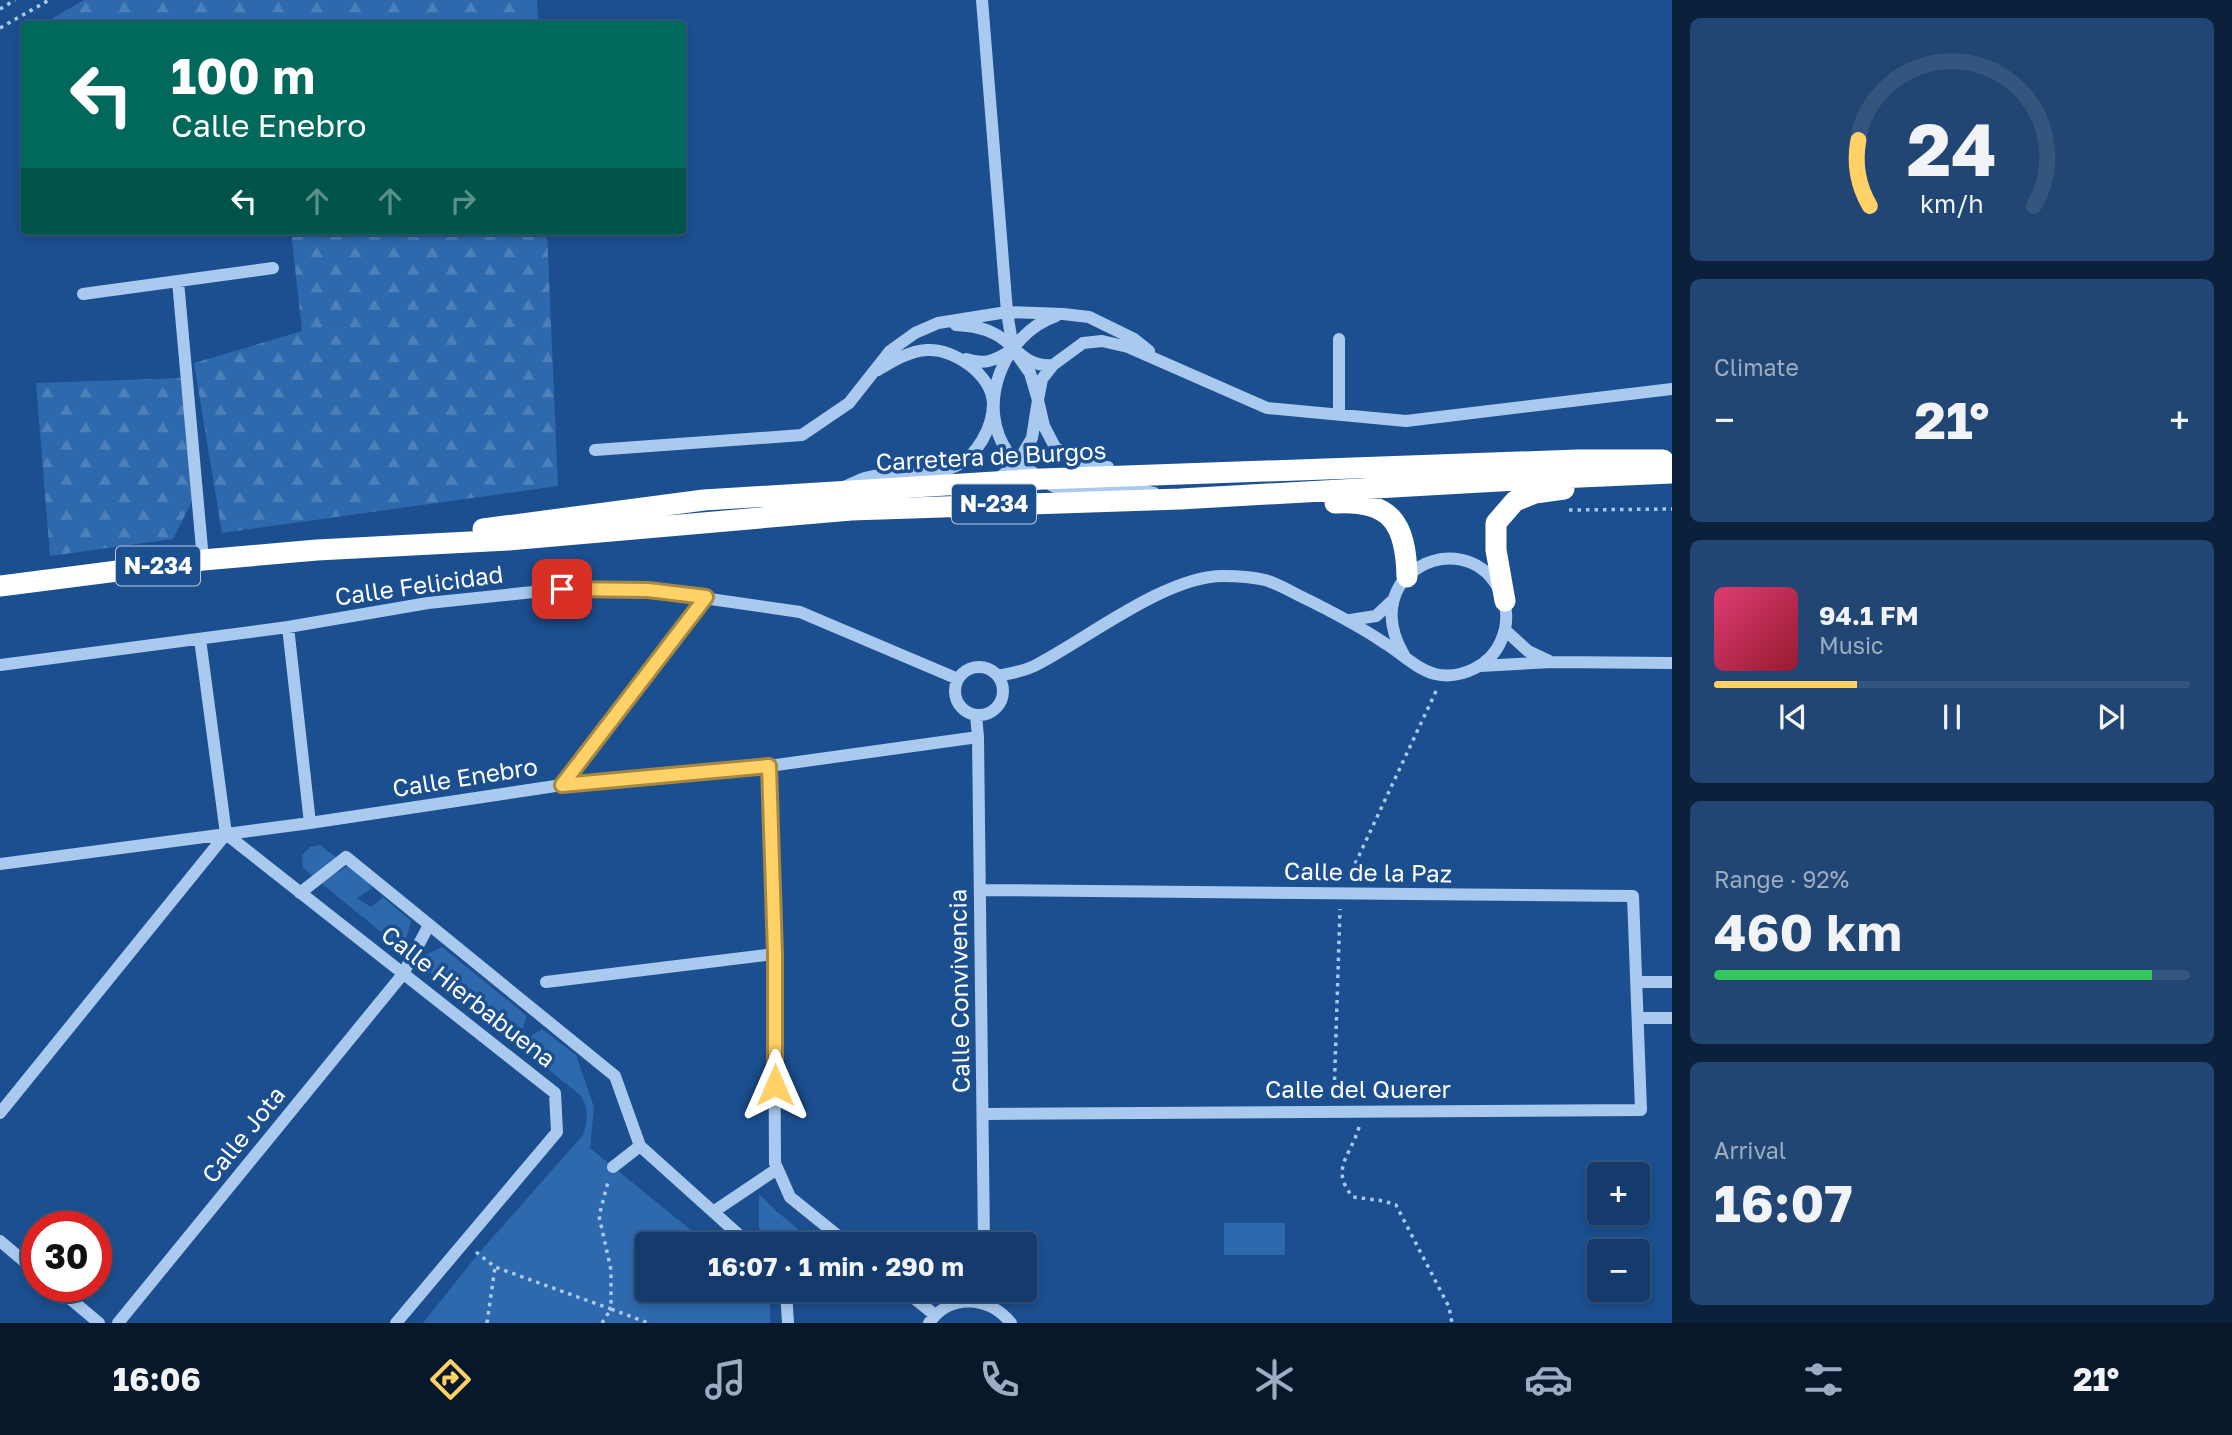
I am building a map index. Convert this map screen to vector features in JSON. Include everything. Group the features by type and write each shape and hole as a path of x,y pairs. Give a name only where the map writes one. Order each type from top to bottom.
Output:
{"highway":[{"name":"Carretera de Burgos","path":"0,586 317,550 704,500 1042,479 1577,460 1670,469"},
{"name":"Carretera de Burgos","path":"317,550 508,540 851,510 1180,499 1670,469"},
{"path":"1505,601 1496,550 1496,523 1515,501 1535,493 1670,469"},
{"path":"851,510 1007,518 1357,502 1386,511 1401,530 1407,577"}],"street":[{"path":"982,0 1007,312 1013,349 1030,373 1044,426 1055,447 1073,460 1095,467 1169,464 1223,473"},
{"path":"83,294 273,268"},
{"path":"178,281 203,561"},
{"path":"595,450 802,435 849,403 890,351 906,339 939,323 1007,312 1089,317 1134,339 1160,360"},
{"path":"833,492 866,477 932,473 957,466 975,452 987,430 998,373 1013,349 1027,333 1046,319 1063,314"},
{"path":"939,323 977,327 997,335 1029,362 1053,365"},
{"path":"1339,339 1339,415"},
{"path":"721,521 841,500 969,494 995,483 1018,462 1032,438 1042,379 1053,365 1083,343 1101,341 1128,347 1267,408 1406,421 1672,389"},
{"path":"871,373 908,354 929,349 978,363 994,361 1013,349"},
{"path":"951,355 972,367 986,383 998,428 1009,454 1042,479 1057,488 1076,491 1133,489 1180,499"},
{"path":"998,676 1035,666 1124,613 1188,581 1222,576 1265,580 1350,620 1418,667 1436,674 1455,675 1489,659 1500,644 1505,630 1505,601 1497,584 1484,571 1468,562 1449,559 1430,561 1407,577 1392,601 1376,616 1350,620"},
{"name":"Calle Felicidad","path":"0,665 288,627 428,603 562,589 648,590 800,612 958,679"},
{"path":"562,785 706,597"},
{"path":"1392,601 1390,620 1394,638 1404,655"},
{"path":"288,627 310,823"},
{"path":"1505,630 1528,651 1552,662"},
{"path":"0,1113 226,834 200,639"},
{"path":"1479,666 1552,662 1672,663"},
{"path":"977,667 985,668 998,676 1003,694 994,710 976,715 962,709 957,702 955,687 958,679 977,667"},
{"name":"Calle Convivencia","path":"976,715 984,1232"},
{"name":"Calle Enebro","path":"0,864 310,823 562,785 769,766 978,737"},
{"path":"769,766 775,954 775,1163 790,1197 833,1232"},
{"name":"Calle Hierbabuena","path":"226,834 555,1093 557,1132 397,1323"},
{"path":"300,893 346,857 615,1076 640,1146 736,1232"},
{"name":"Calle de la Paz","path":"980,890 1633,896 1637,1018"},
{"name":"Calle Jota","path":"118,1323 403,974 429,925"},
{"path":"546,982 775,954"},
{"path":"1636,982 1672,982"},
{"path":"1637,1018 1672,1018"},
{"name":"Calle del Querer","path":"983,1114 1641,1110 1637,1018"},
{"path":"613,1167 640,1146"},
{"path":"713,1212 777,1169"},
{"path":"0,1241 21,1259"},
{"path":"74,1302 99,1323"},
{"path":"787,1302 788,1323"},
{"path":"916,1302 932,1319 946,1307 958,1302"},
{"path":"991,1302 1011,1323"}],"path":[{"path":"0,9 15,0"},
{"path":"0,28 49,0"},
{"path":"1564,510 1672,509"},
{"path":"1362,1111 1355,1143 1346,1156 1341,1171 1343,1185 1353,1197 1396,1205 1449,1307 1452,1323"},
{"path":"602,1323 611,1309 611,1270 599,1216 613,1167"},
{"path":"464,1242 495,1267 648,1323"},
{"path":"487,1323 495,1267"}],"green space":[{"path":"84,0 537,0 538,21 49,21"},
{"path":"291,235 547,235 558,486 222,533 194,363 302,331"},
{"path":"182,378 192,501 173,539 50,556 36,383"},
{"path":"320,845 337,858 338,872 354,862 372,888 357,898 371,907 383,897 411,921 403,950 303,868 302,855 310,847"},
{"path":"442,947 527,1016 522,1030 531,1036 542,1029 576,1055 594,1107 590,1148 693,1232 635,1232 635,1302 770,1302 770,1323 423,1323 478,1254 583,1135 587,1120 581,1096 415,960"},
{"path":"759,1194 802,1232 764,1232 759,1228"},
{"path":"1224,1223 1285,1223 1285,1255 1224,1255"}],"route":[{"path":"562,589 648,590 706,597 562,785 769,766 775,954 775,1085"}]}
